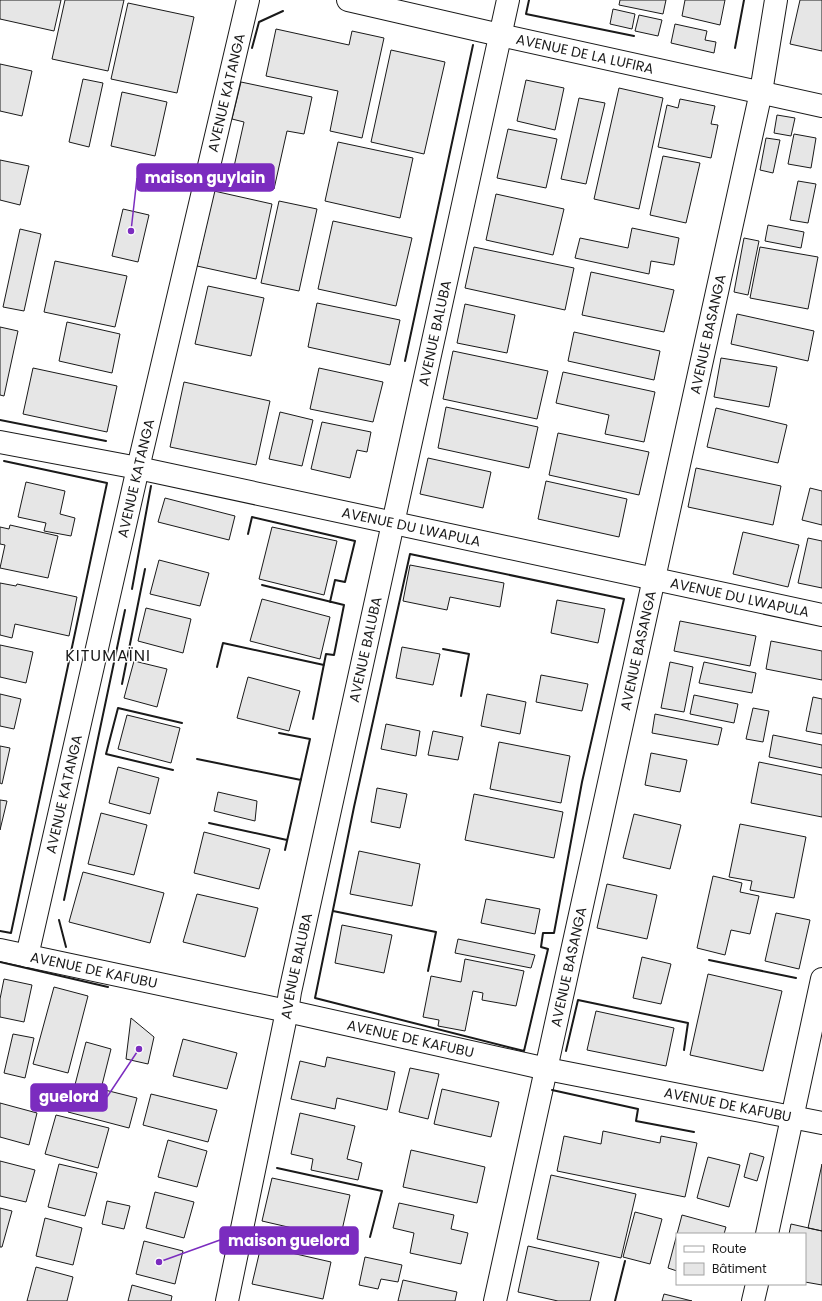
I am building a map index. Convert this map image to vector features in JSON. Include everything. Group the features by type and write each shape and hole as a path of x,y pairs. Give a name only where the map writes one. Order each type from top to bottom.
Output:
{"street":[{"name":"AVENUE KATANGA","path":"27,956 138,468 248,0"},
{"name":"AVENUE DE LA LUFIRA","path":"348,0 822,106"},
{"name":"AVENUE BALUBA","path":"227,1301 290,992 508,0"},
{"name":"AVENUE BASANGA","path":"496,1301 761,92 776,0"},
{"name":"AVENUE DU LWAPULA","path":"0,442 138,468 822,615"},
{"name":"AVENUE DE KAFUBU","path":"0,950 287,1011 548,1069 822,1123"},
{"path":"768,1233 822,979"},
{"path":"753,1301 757,1285"}],"building":[{"path":"0,0 61,0 54,31 0,19"},
{"path":"65,0 124,0 108,71 52,59"},
{"path":"620,0 666,0 663,14 619,5"},
{"path":"685,0 725,0 720,25 682,16"},
{"path":"800,0 822,0 822,51 790,44"},
{"path":"128,3 194,17 177,93 111,79"},
{"path":"613,9 635,14 632,29 610,24"},
{"path":"639,15 662,20 658,36 635,31"},
{"path":"675,24 707,31 705,40 716,42 714,53 671,43"},
{"path":"276,29 349,45 352,31 384,38 362,138 330,131 338,91 266,76"},
{"path":"391,50 445,62 424,154 371,142"},
{"path":"0,64 32,71 22,116 0,111"},
{"path":"83,79 103,83 89,147 69,142"},
{"path":"526,80 564,88 555,130 517,121"},
{"path":"241,82 312,97 304,134 287,131 274,189 231,180 244,122 232,119"},
{"path":"619,88 663,98 639,209 594,199"},
{"path":"122,92 167,102 155,156 111,146"},
{"path":"579,98 605,103 586,184 561,179"},
{"path":"680,99 715,106 711,124 718,125 711,158 658,147 667,105 678,108"},
{"path":"777,115 795,118 791,136 774,133"},
{"path":"508,129 557,139 546,188 497,178"},
{"path":"794,134 816,138 811,168 788,164"},
{"path":"766,138 780,140 773,173 760,170"},
{"path":"338,142 413,158 400,218 325,201"},
{"path":"663,156 700,163 686,223 650,215"},
{"path":"0,160 29,166 20,205 0,200"},
{"path":"798,181 816,184 808,223 790,220"},
{"path":"214,191 272,204 256,279 197,266"},
{"path":"496,194 564,209 553,255 486,240"},
{"path":"279,201 317,209 299,291 261,283"},
{"path":"123,209 149,215 138,262 112,256"},
{"path":"333,221 412,238 396,306 318,289"},
{"path":"768,225 804,232 801,248 765,241"},
{"path":"632,228 679,238 674,265 651,261 649,274 575,258 580,238 628,248"},
{"path":"20,229 41,234 24,311 3,307"},
{"path":"744,238 759,241 748,295 734,292"},
{"path":"474,247 574,268 565,310 465,288"},
{"path":"760,247 818,257 808,309 750,298"},
{"path":"55,261 127,276 115,327 44,312"},
{"path":"591,272 674,290 664,332 582,315"},
{"path":"208,286 264,298 251,356 195,344"},
{"path":"317,303 400,320 390,365 308,347"},
{"path":"465,304 515,315 507,353 457,343"},
{"path":"737,314 814,331 808,361 731,344"},
{"path":"67,322 120,334 112,373 59,361"},
{"path":"0,327 18,331 4,396 0,395"},
{"path":"574,332 660,351 654,380 568,361"},
{"path":"453,351 548,371 537,419 443,399"},
{"path":"721,358 777,367 769,407 714,397"},
{"path":"33,368 117,386 107,432 23,414"},
{"path":"319,368 383,382 373,422 310,409"},
{"path":"563,372 655,392 644,442 605,434 609,415 556,403"},
{"path":"184,382 270,401 256,465 170,447"},
{"path":"446,407 538,427 529,468 438,448"},
{"path":"716,408 787,425 778,463 707,447"},
{"path":"280,412 313,420 302,466 269,459"},
{"path":"322,422 371,432 367,452 357,450 350,478 311,469"},
{"path":"558,433 649,452 639,495 549,475"},
{"path":"428,458 491,472 483,508 420,494"},
{"path":"696,468 781,486 773,525 688,507"},
{"path":"546,481 627,499 619,537 538,519"},
{"path":"26,482 65,491 60,514 75,518 71,536 44,531 46,523 18,517"},
{"path":"810,488 822,491 822,525 802,520"},
{"path":"165,498 235,516 229,540 158,522"},
{"path":"10,525 58,536 48,578 0,568 5,545 0,544 0,527 9,529"},
{"path":"272,527 337,541 324,595 259,579"},
{"path":"743,532 799,545 788,587 733,574"},
{"path":"808,538 822,541 822,588 798,583"},
{"path":"159,560 209,573 200,606 150,594"},
{"path":"410,565 504,583 500,607 450,597 447,610 403,601"},
{"path":"0,583 16,586 17,584 77,597 69,636 15,624 12,638 0,635"},
{"path":"262,599 330,617 320,659 250,641"},
{"path":"557,600 605,609 598,643 551,633"},
{"path":"146,608 191,619 183,653 138,641"},
{"path":"680,621 756,636 750,666 674,651"},
{"path":"771,641 822,651 822,680 766,669"},
{"path":"0,645 33,652 26,683 0,677"},
{"path":"402,647 440,654 433,685 396,678"},
{"path":"134,661 167,669 157,707 124,698"},
{"path":"670,662 693,667 684,712 661,708"},
{"path":"704,662 756,673 752,693 699,683"},
{"path":"541,675 588,684 582,711 536,702"},
{"path":"248,677 300,691 289,731 237,718"},
{"path":"0,694 21,699 14,729 0,726"},
{"path":"487,694 526,702 520,734 481,726"},
{"path":"694,695 738,704 734,723 690,714"},
{"path":"813,697 822,699 822,734 806,731"},
{"path":"753,708 769,711 763,742 746,739"},
{"path":"655,714 722,728 718,745 652,733"},
{"path":"127,715 180,728 171,763 118,749"},
{"path":"386,724 420,731 416,756 381,749"},
{"path":"433,731 463,737 458,760 428,755"},
{"path":"773,735 822,745 822,768 769,757"},
{"path":"499,742 570,756 561,803 490,789"},
{"path":"0,746 10,748 2,784 0,783"},
{"path":"651,753 687,760 680,792 645,785"},
{"path":"759,762 822,775 822,817 751,803"},
{"path":"118,767 159,778 150,814 109,803"},
{"path":"377,788 407,794 400,828 371,822"},
{"path":"218,792 257,801 255,821 214,811"},
{"path":"474,794 563,812 554,858 465,840"},
{"path":"0,800 7,801 0,830"},
{"path":"101,813 147,825 134,875 88,864"},
{"path":"634,814 681,825 670,869 623,858"},
{"path":"740,824 806,837 794,898 750,890 752,881 729,877"},
{"path":"204,832 270,849 259,889 194,873"},
{"path":"359,851 420,864 412,906 350,894"},
{"path":"83,872 164,893 150,943 69,922"},
{"path":"713,876 742,883 740,892 759,896 750,934 731,930 725,955 697,948"},
{"path":"607,884 657,895 647,939 597,928"},
{"path":"197,894 258,908 245,957 183,942"},
{"path":"486,899 540,909 535,934 481,923"},
{"path":"776,913 810,920 799,969 765,961"},
{"path":"342,925 392,935 384,973 335,963"},
{"path":"458,939 535,955 531,968 455,953"},
{"path":"642,957 671,964 661,1004 633,998"},
{"path":"465,959 524,971 516,1006 482,1000 483,993 473,991 465,1031 438,1026 439,1020 423,1017 431,976 461,982"},
{"path":"708,974 782,991 763,1071 690,1055"},
{"path":"4,979 32,985 24,1022 0,1017 0,999"},
{"path":"54,987 88,996 68,1073 33,1064"},
{"path":"596,1011 674,1028 666,1066 587,1050"},
{"path":"131,1018 154,1037 148,1064 126,1059"},
{"path":"13,1034 34,1038 25,1078 4,1073"},
{"path":"183,1039 237,1053 227,1089 173,1076"},
{"path":"86,1042 111,1049 101,1089 137,1098 129,1128 68,1112"},
{"path":"327,1057 395,1072 387,1110 337,1098 335,1109 291,1099 300,1061 325,1067"},
{"path":"410,1068 439,1074 428,1119 399,1112"},
{"path":"442,1089 499,1102 491,1137 434,1124"},
{"path":"151,1094 217,1110 208,1142 143,1125"},
{"path":"0,1103 37,1113 29,1145 0,1137"},
{"path":"300,1113 355,1126 347,1159 362,1163 358,1180 311,1170 313,1159 291,1154"},
{"path":"56,1115 109,1128 98,1168 45,1154"},
{"path":"603,1131 660,1143 661,1136 697,1143 685,1197 557,1171 564,1136 601,1144"},
{"path":"168,1140 207,1151 197,1187 158,1177"},
{"path":"411,1150 485,1167 477,1203 403,1187"},
{"path":"750,1153 764,1157 757,1181 744,1177"},
{"path":"708,1157 740,1165 729,1207 697,1198"},
{"path":"0,1161 35,1170 26,1202 0,1196"},
{"path":"59,1164 97,1173 85,1216 48,1207"},
{"path":"822,1164 822,1231 808,1228"},
{"path":"551,1175 636,1194 621,1258 537,1239"},
{"path":"272,1178 350,1195 340,1239 262,1221"},
{"path":"155,1192 194,1202 184,1238 146,1228"},
{"path":"107,1201 130,1206 124,1229 102,1224"},
{"path":"399,1203 454,1215 451,1229 468,1233 461,1264 410,1253 414,1233 393,1228"},
{"path":"0,1208 12,1211 2,1247 0,1247"},
{"path":"635,1212 662,1219 650,1264 623,1257"},
{"path":"682,1215 726,1227 724,1233 677,1233"},
{"path":"45,1218 82,1228 73,1265 36,1256"},
{"path":"791,1224 822,1231 822,1285 806,1282 806,1233 789,1233"},
{"path":"676,1238 676,1271 668,1268"},
{"path":"144,1241 183,1251 175,1284 136,1274"},
{"path":"261,1246 331,1262 323,1299 252,1284"},
{"path":"528,1246 599,1262 590,1301 558,1301 518,1292"},
{"path":"365,1257 402,1265 398,1282 381,1279 378,1289 359,1285"},
{"path":"36,1267 73,1277 67,1301 27,1301"},
{"path":"403,1280 457,1292 455,1301 398,1301"},
{"path":"132,1285 172,1296 171,1301 128,1301"},
{"path":"664,1294 692,1301 662,1301"}],"wall":[{"path":"529,0 526,14 634,36"},
{"path":"735,48 744,0"},
{"path":"252,48 259,22 283,11"},
{"path":"405,361 473,45"},
{"path":"0,420 106,441"},
{"path":"0,931 11,933 107,483 4,461"},
{"path":"132,589 151,486"},
{"path":"248,534 252,517 355,541 345,582 335,580 330,602"},
{"path":"410,554 624,599 582,782 554,933 543,933 541,947 548,949 524,1051 315,998 354,807 410,554"},
{"path":"122,684 145,569"},
{"path":"262,585 344,605 334,655 326,654 313,719"},
{"path":"64,900 125,610"},
{"path":"217,667 223,643 324,665"},
{"path":"443,649 469,654 461,696"},
{"path":"173,770 106,754 118,708 182,723"},
{"path":"279,733 310,739 285,850"},
{"path":"197,759 301,780"},
{"path":"209,823 287,840"},
{"path":"333,911 436,932 428,971"},
{"path":"59,920 66,947"},
{"path":"709,960 796,978"},
{"path":"0,962 108,987"},
{"path":"566,1051 578,1000 688,1023 684,1050"},
{"path":"552,1090 638,1109 636,1121 694,1132"},
{"path":"277,1168 382,1191 370,1237"},
{"path":"615,1301 625,1261"}],"place":[{"name":"maison guylain","path":"131,231"},
{"name":"guelord","path":"139,1049"},
{"name":"maison guelord","path":"159,1262"}],"district":[{"name":"KITUMAÏNI","path":"108,655"}]}
